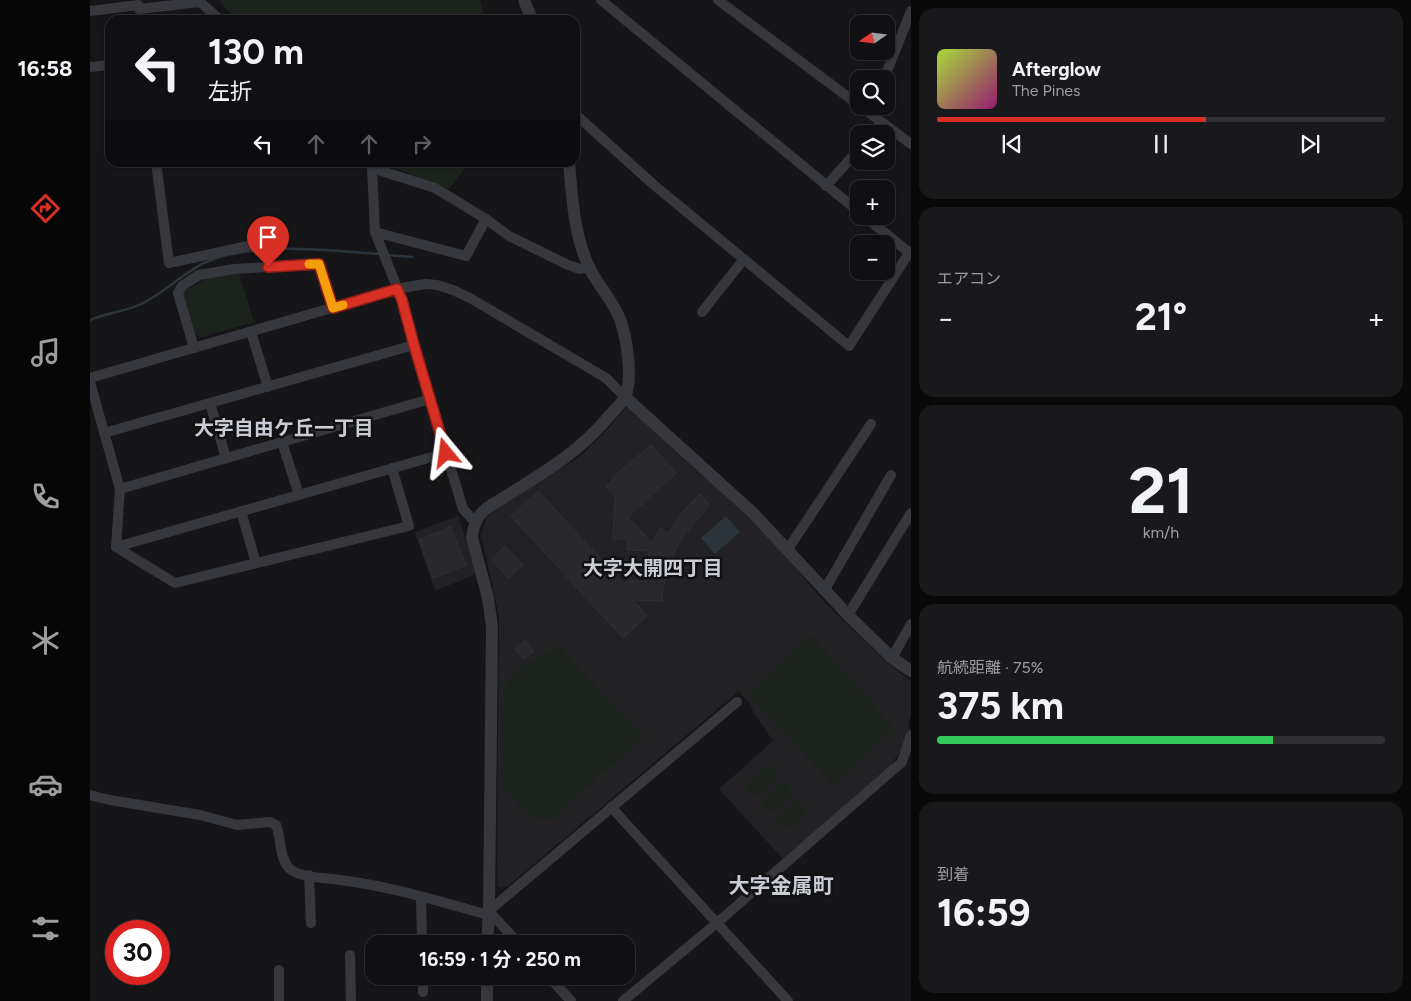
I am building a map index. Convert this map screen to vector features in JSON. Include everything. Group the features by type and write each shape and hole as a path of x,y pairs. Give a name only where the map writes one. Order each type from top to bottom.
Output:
{"street":[{"path":"524,0 530,15"},
{"path":"601,0 850,205"},
{"path":"718,0 850,95"},
{"path":"90,11 139,9 199,1 214,15"},
{"path":"888,70 911,11"},
{"path":"90,67 105,66"},
{"path":"875,115 881,123 911,144"},
{"path":"580,118 654,184 849,346 910,253 875,225"},
{"path":"826,186 850,159"},
{"path":"157,167 169,263 271,241"},
{"path":"488,935 492,627 488,598 472,538 473,529 480,514 487,508 559,464 602,425 625,397 628,376 627,345 621,321 611,301 589,267 578,238 570,167"},
{"path":"476,522 463,509 402,300 375,232 372,168 435,188 486,219 509,236 568,265 580,269 589,267"},
{"path":"375,232 466,256 486,219"},
{"path":"702,312 744,259"},
{"path":"194,348 178,293 182,286 199,275 234,269 319,264 333,308"},
{"path":"90,378 397,289 419,285 437,285 470,298 606,378 754,514 788,549 824,591 892,658 911,671"},
{"path":"251,332 268,387"},
{"path":"104,433 414,345"},
{"path":"90,382 120,489 116,547"},
{"path":"120,489 430,400"},
{"path":"210,403 226,458"},
{"path":"788,549 871,424"},
{"path":"282,442 299,495"},
{"path":"116,547 446,453"},
{"path":"116,547 175,583 409,526 392,468"},
{"path":"824,591 891,475"},
{"path":"241,511 256,563"},
{"path":"848,615 911,513"},
{"path":"892,658 911,624"},
{"path":"90,794 110,800 200,815 238,825 270,822 276,824 280,833 283,858 287,866 293,871 351,881 485,914 737,702"},
{"path":"623,1001 718,922 902,762 911,735"},
{"path":"611,807 718,922 788,1001"},
{"path":"309,875 312,923"},
{"path":"421,897 422,935"},
{"path":"489,911 511,935"},
{"path":"350,955 351,1001"},
{"path":"279,970 279,1001"},
{"path":"423,985 423,992"},
{"path":"487,985 487,1001"},
{"path":"556,985 571,1001"}],"shaded area":[{"path":"219,0 480,0 484,15 232,15"},
{"path":"392,167 466,167 449,189"},
{"path":"239,273 254,322 201,337 195,334 183,292 205,279"},
{"path":"627,407 767,534 826,604 890,665 911,681 911,712 908,725 910,733 902,749 885,773 783,859 719,789 773,741 750,704 739,691 508,886 501,888 498,886 497,861 499,616 481,536 487,517 495,510 578,458"},
{"path":"458,516 476,570 474,575 435,591 415,532"},
{"path":"726,516 740,532 715,554 701,538"},
{"path":"812,636 895,729 832,785 749,693"},
{"path":"559,646 643,736 553,819 541,820 533,817 520,807 502,782 501,700 508,681 518,671 537,657"},
{"path":"768,765 778,776 755,797 745,787"},
{"path":"784,782 793,793 770,814 761,804"},
{"path":"798,800 808,810 785,831 775,821"}],"building":[{"path":"651,445 676,473 628,517 652,543 660,528 668,533 686,508 700,494 710,505 684,535 674,552 663,588 662,601 633,600 647,616 623,638 511,516 538,491 624,584 628,581 645,581 645,571 650,551 627,550 627,539 613,539 615,497 606,487 613,480 612,478"},
{"path":"451,527 466,565 433,578 419,540"},
{"path":"505,546 523,565 509,578 492,560"},
{"path":"525,640 534,651 524,659 515,649"}],"waterway":[{"path":"90,320 141,304 204,263 245,251 315,249 381,254"},
{"path":"386,255 412,257"}],"slow traffic":[{"path":"309,264 319,264 333,308 343,305"}],"district":[{"name":"大字自由ケ丘一丁目","path":"284,428"},
{"name":"大字大開四丁目","path":"653,568"},
{"name":"大字金属町","path":"781,885"}],"route":[{"path":"268,267 319,264 333,308 397,289 402,300 446,453"}]}
